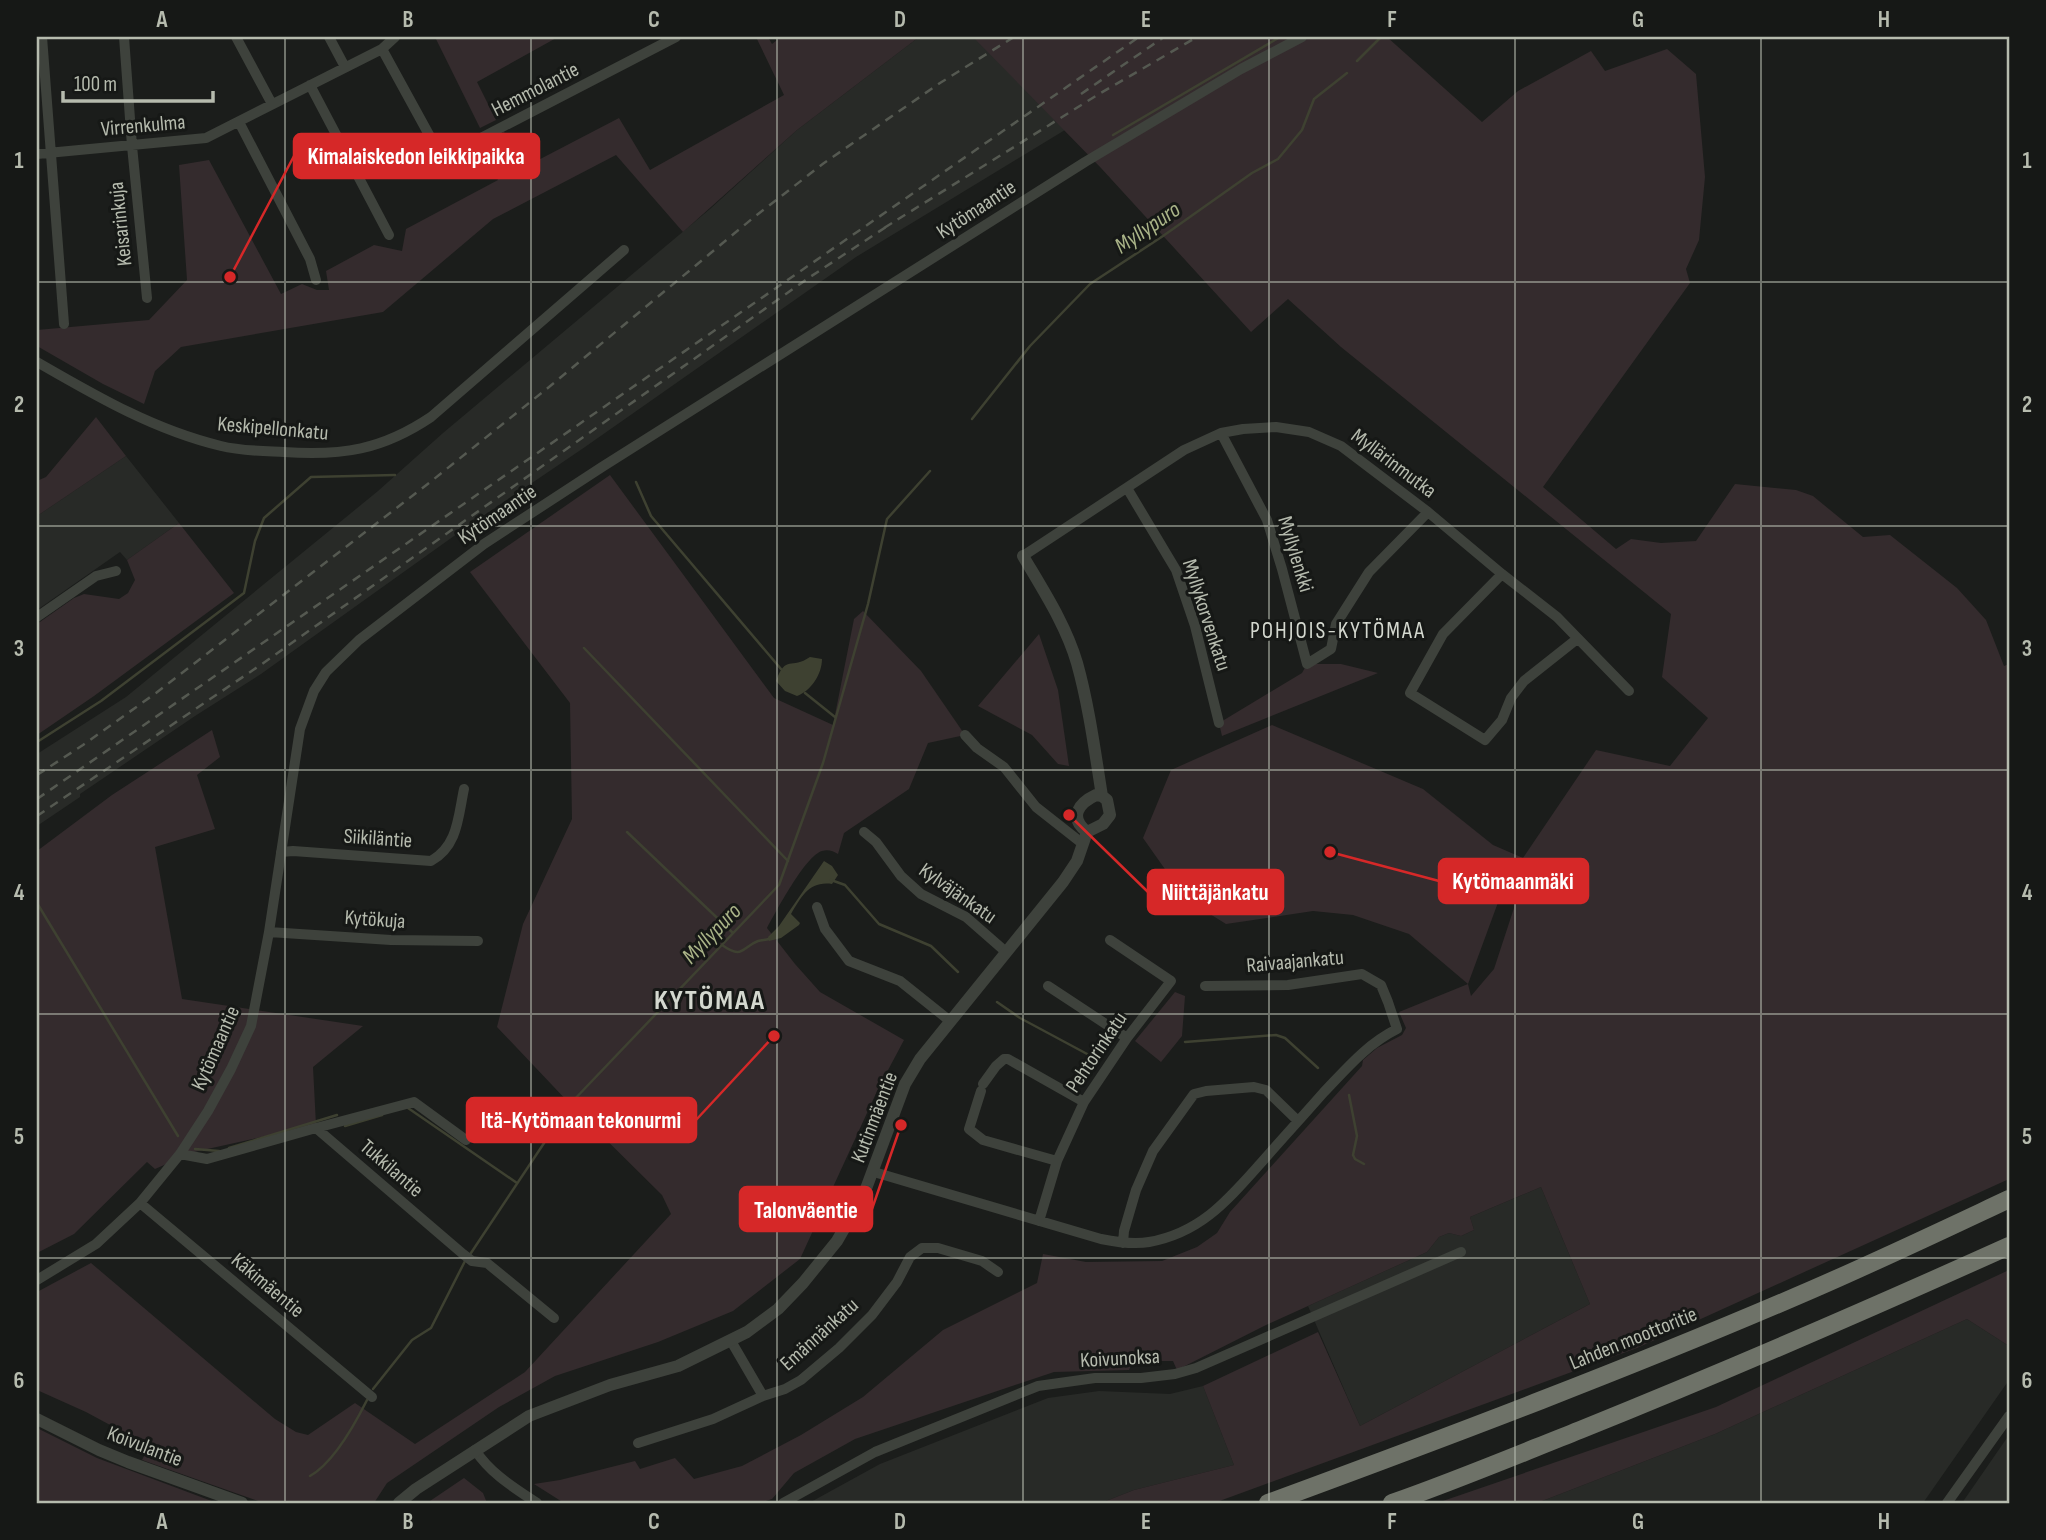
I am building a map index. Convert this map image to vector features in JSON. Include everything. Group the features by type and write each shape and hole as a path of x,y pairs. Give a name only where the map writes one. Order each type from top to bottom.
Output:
{"highway":[{"name":"Lahden moottoritie","path":"1268,1503 1424,1446 1811,1290 2009,1199"},
{"path":"1392,1503 1657,1400 1871,1309 2009,1246"}],"street":[{"path":"42,37 64,324"},
{"name":"Keisarinkuja","path":"124,37 146,298"},
{"path":"236,37 272,104"},
{"path":"329,37 345,67"},
{"name":"Virrenkulma","path":"37,154 206,138 382,49 395,37"},
{"name":"Hemmolantie","path":"382,49 433,142 439,151 446,154 453,153 676,37"},
{"name":"Kytömaantie","path":"37,1280 96,1244 140,1203 180,1154 231,1069 251,1026 269,932 300,729 314,691 327,672 359,640 484,544 602,467 1085,163 1241,69 1302,37"},
{"path":"310,85 389,235"},
{"path":"239,122 310,259 316,280"},
{"name":"Keskipellonkatu","path":"37,362 131,415 177,434 250,450 340,453 377,445 399,436 431,417 624,250"},
{"name":"Myllärinmutka","path":"1023,556 1184,450 1221,433 1276,427 1309,432 1341,446 1428,512 1557,617 1629,691"},
{"name":"Myllylenkki","path":"1221,433 1266,520 1307,664 1331,649 1336,624 1369,572 1428,512"},
{"name":"Myllykorvenkatu","path":"1127,488 1176,570 1195,626 1219,723"},
{"name":"Kutinmäentie","path":"400,1503 416,1489 529,1416 610,1385 672,1368 747,1332 778,1309 837,1241 864,1194 905,1084 920,1059 1063,882 1077,861 1085,838 1110,815 1110,805 1102,796 1076,661 1049,601 1023,556"},
{"path":"37,617 96,576 116,571"},
{"path":"1502,574 1443,634 1410,693 1485,740 1502,720 1511,698 1524,681 1577,639"},
{"path":"965,735 977,748 1004,767 1037,807 1085,838"},
{"name":"Siikiläntie","path":"281,852 431,862 452,844 464,789"},
{"path":"1085,838 1077,820 1079,808 1085,800 1097,795 1102,796"},
{"name":"Kylväjänkatu","path":"864,832 876,842 901,876 921,894 966,917 1006,952"},
{"path":"817,907 825,929 849,961 900,981 950,1021"},
{"name":"Kytökuja","path":"269,932 391,940 478,941"},
{"name":"Pehtorinkatu","path":"1039,1221 1057,1161 1084,1102 1127,1038 1171,981 1110,940"},
{"name":"Raivaajankatu","path":"1205,986 1288,985 1362,974 1381,985 1396,1029 1362,1052 1298,1121"},
{"path":"1048,986 1127,1038"},
{"path":"1057,1161 983,1140 975,1135 969,1129 982,1087 996,1066 1008,1059 1084,1102"},
{"path":"874,1172 1101,1239 1123,1242 1149,1242 1197,1224 1217,1211 1298,1121 1261,1088 1194,1094 1153,1151 1136,1190 1123,1242"},
{"path":"180,1154 207,1159 414,1102 466,1140"},
{"name":"Tukkilantie","path":"316,1128 463,1254 472,1261 487,1263 554,1318"},
{"name":"Käkimäentie","path":"140,1203 372,1397"},
{"name":"Emännänkatu","path":"638,1443 713,1419 793,1384 839,1348 872,1315 897,1282 910,1257 922,1248 938,1248 982,1261 998,1272"},
{"name":"Koivunoksa","path":"783,1503 875,1452 1023,1391 1066,1381 1175,1374 1461,1252"},
{"path":"731,1341 763,1396"},
{"path":"1947,1503 2009,1416"},
{"name":"Koivulantie","path":"37,1419 118,1458 242,1503"},
{"path":"475,1450 494,1474 537,1503"}],"shaded area":[{"path":"435,37 558,37 477,82 496,120 480,128"},
{"path":"756,37 768,37 772,44 781,37 919,37 797,130 683,232 616,155 493,219 383,312 181,347 155,371 144,404 37,346 37,330 149,320 187,280 179,165 209,160 281,294 302,284 317,290 329,290 326,271 374,245 402,251 406,229 498,180 480,144 504,132 523,168 619,118 650,170 784,95"},
{"path":"919,37 1225,37 1190,54 856,257 461,531 261,674 80,794 80,797 37,826 37,754 126,697 378,491 443,433 710,209 797,130"},
{"path":"973,37 1387,37 1482,122 1518,91 1591,51 1605,71 1667,49 1696,74 1705,177 1699,240 1686,269 1690,283 1543,487 1616,549 1631,539 1661,543 1696,541 1735,484 1796,490 1813,496 1863,537 1890,535 1957,588 1986,620 2004,666 2009,664 2009,1179 1637,1348 1214,1503 1101,1503 1134,1490 1234,1465 1203,1386 1318,1332 1360,1426 1590,1304 1541,1187 1470,1217 1474,1230 1461,1236 1449,1233 1439,1237 1427,1252 1264,1326 1177,1370 1173,1361 1133,1361 1129,1370 1054,1372 855,1439 794,1473 772,1499 760,1503 564,1503 534,1484 635,1461 640,1469 675,1458 694,1479 742,1466 801,1435 863,1397 943,1330 1037,1283 1043,1254 1086,1262 1162,1261 1197,1247 1217,1233 1230,1212 1362,1066 1363,1060 1377,1048 1402,1035 1406,1028 1399,1012 1468,984 1409,934 1353,915 1313,911 1226,924 1186,899 1143,838 1171,770 1272,725 1423,789 1493,845 1523,858 1596,750 1670,766 1708,718 1662,677 1671,614 1341,347 1288,299 1251,332 1101,168","holes":["1523,859 1529,862 1494,969 1471,996 1468,984 1507,878"]},
{"path":"96,417 126,456 37,516 37,481 46,477"},
{"path":"126,456 179,523 127,560 120,552 37,610 37,516"},
{"path":"610,475 774,698 833,725 854,619 863,611 921,671 965,735 928,743 909,789 844,833 838,854 826,850 815,855 792,885 767,928 820,992 904,1040 878,1089 800,1259 733,1311 658,1342 555,1376 499,1407 387,1483 374,1503 264,1503 142,1460 149,1446 86,1412 37,1390 37,1292 91,1263 275,1419 296,1432 308,1435 355,1403 415,1444 525,1372 671,1214 662,1195 497,1027 523,924 572,819 570,703 470,572"},
{"path":"179,523 234,593 37,735 37,624 84,594 119,599 128,593 135,580 127,560"},
{"path":"1039,634 1058,690 1069,766 1058,764 1032,735 978,706"},
{"path":"810,657 822,659 815,681 797,696 785,691 776,681 783,668"},
{"path":"1307,664 1341,664 1378,673 1222,736 1219,723 1302,673"},
{"path":"212,730 220,757 197,775 215,829 155,847 182,999 363,1026 313,1067 316,1125 194,1152 155,1169 147,1162 74,1234 37,1253 37,851 112,795"},
{"path":"824,861 832,866 838,875 832,884 817,885 807,891 791,914 799,925 781,938 769,941 768,937 779,926"},
{"path":"1175,992 1185,996 1182,1036 1161,1062 1135,1041"},
{"path":"1541,1187 1590,1304 1360,1426 1308,1306 1427,1252 1439,1237 1449,1233 1461,1236 1474,1230 1470,1217"},
{"path":"2009,1270 2009,1346 1967,1319 1715,1434 1537,1503 1437,1503 1716,1407"},
{"path":"1967,1319 2009,1346 2009,1380 1923,1503 1537,1503 1715,1434"},
{"path":"1203,1386 1234,1465 1134,1490 1101,1503 809,1503 880,1464 1048,1398 1099,1391 1170,1394"},
{"path":"37,1428 97,1458 217,1503 37,1503"},
{"path":"2009,1435 2009,1503 1962,1503"},
{"path":"464,1478 483,1493 487,1503 427,1503"}],"waterway":[{"path":"1113,135 1280,37"},
{"name":"Myllypuro","path":"1357,61 1381,37"},
{"name":"Myllypuro","path":"972,419 1030,346 1090,284 1252,173 1278,159 1302,130 1314,99 1347,73"},
{"name":"Myllypuro","path":"469,1256 570,1104 779,885 823,763 868,604 887,519 930,471"},
{"path":"37,742 101,701 244,593 255,541 264,518 311,477 395,475"},
{"path":"636,482 651,516 781,669"},
{"path":"584,648 788,861"},
{"path":"805,693 835,717"},
{"path":"627,832 733,933"},
{"path":"831,880 845,885 879,924 931,946 958,972"},
{"path":"37,903 178,1136"},
{"path":"722,945 738,952 758,941 769,939"},
{"path":"997,1002 1020,1018 1089,1055"},
{"path":"1185,1042 1276,1035 1285,1038 1318,1068"},
{"path":"1349,1095 1357,1136 1353,1155 1364,1164"},
{"path":"408,1108 517,1183"},
{"path":"229,1148 337,1115"},
{"path":"345,1126 382,1115"},
{"path":"195,1149 219,1151"},
{"name":"Myllypuro","path":"373,1389 412,1340 431,1328 465,1261"},
{"name":"Myllypuro","path":"310,1476 335,1453 367,1400"}],"railway":[{"path":"37,775 156,693 429,483 824,163 940,83 1014,37"},
{"path":"37,799 1139,37"},
{"path":"1081,94 1164,37"},
{"path":"884,228 1099,94 1197,37"},
{"path":"37,816 262,664 810,277 892,223"}],"place":[{"name":"Kimalaiskedon leikkipaikka","path":"230,277"},
{"name":"Niittäjänkatu","path":"1069,815"},
{"name":"Kytömaanmäki","path":"1330,852"},
{"name":"Itä-Kytömaan tekonurmi","path":"774,1036"},
{"name":"Talonväentie","path":"901,1125"}],"district":[{"name":"POHJOIS-KYTÖMAA","path":"1338,630"},
{"name":"KYTÖMAA","path":"710,999"}]}
